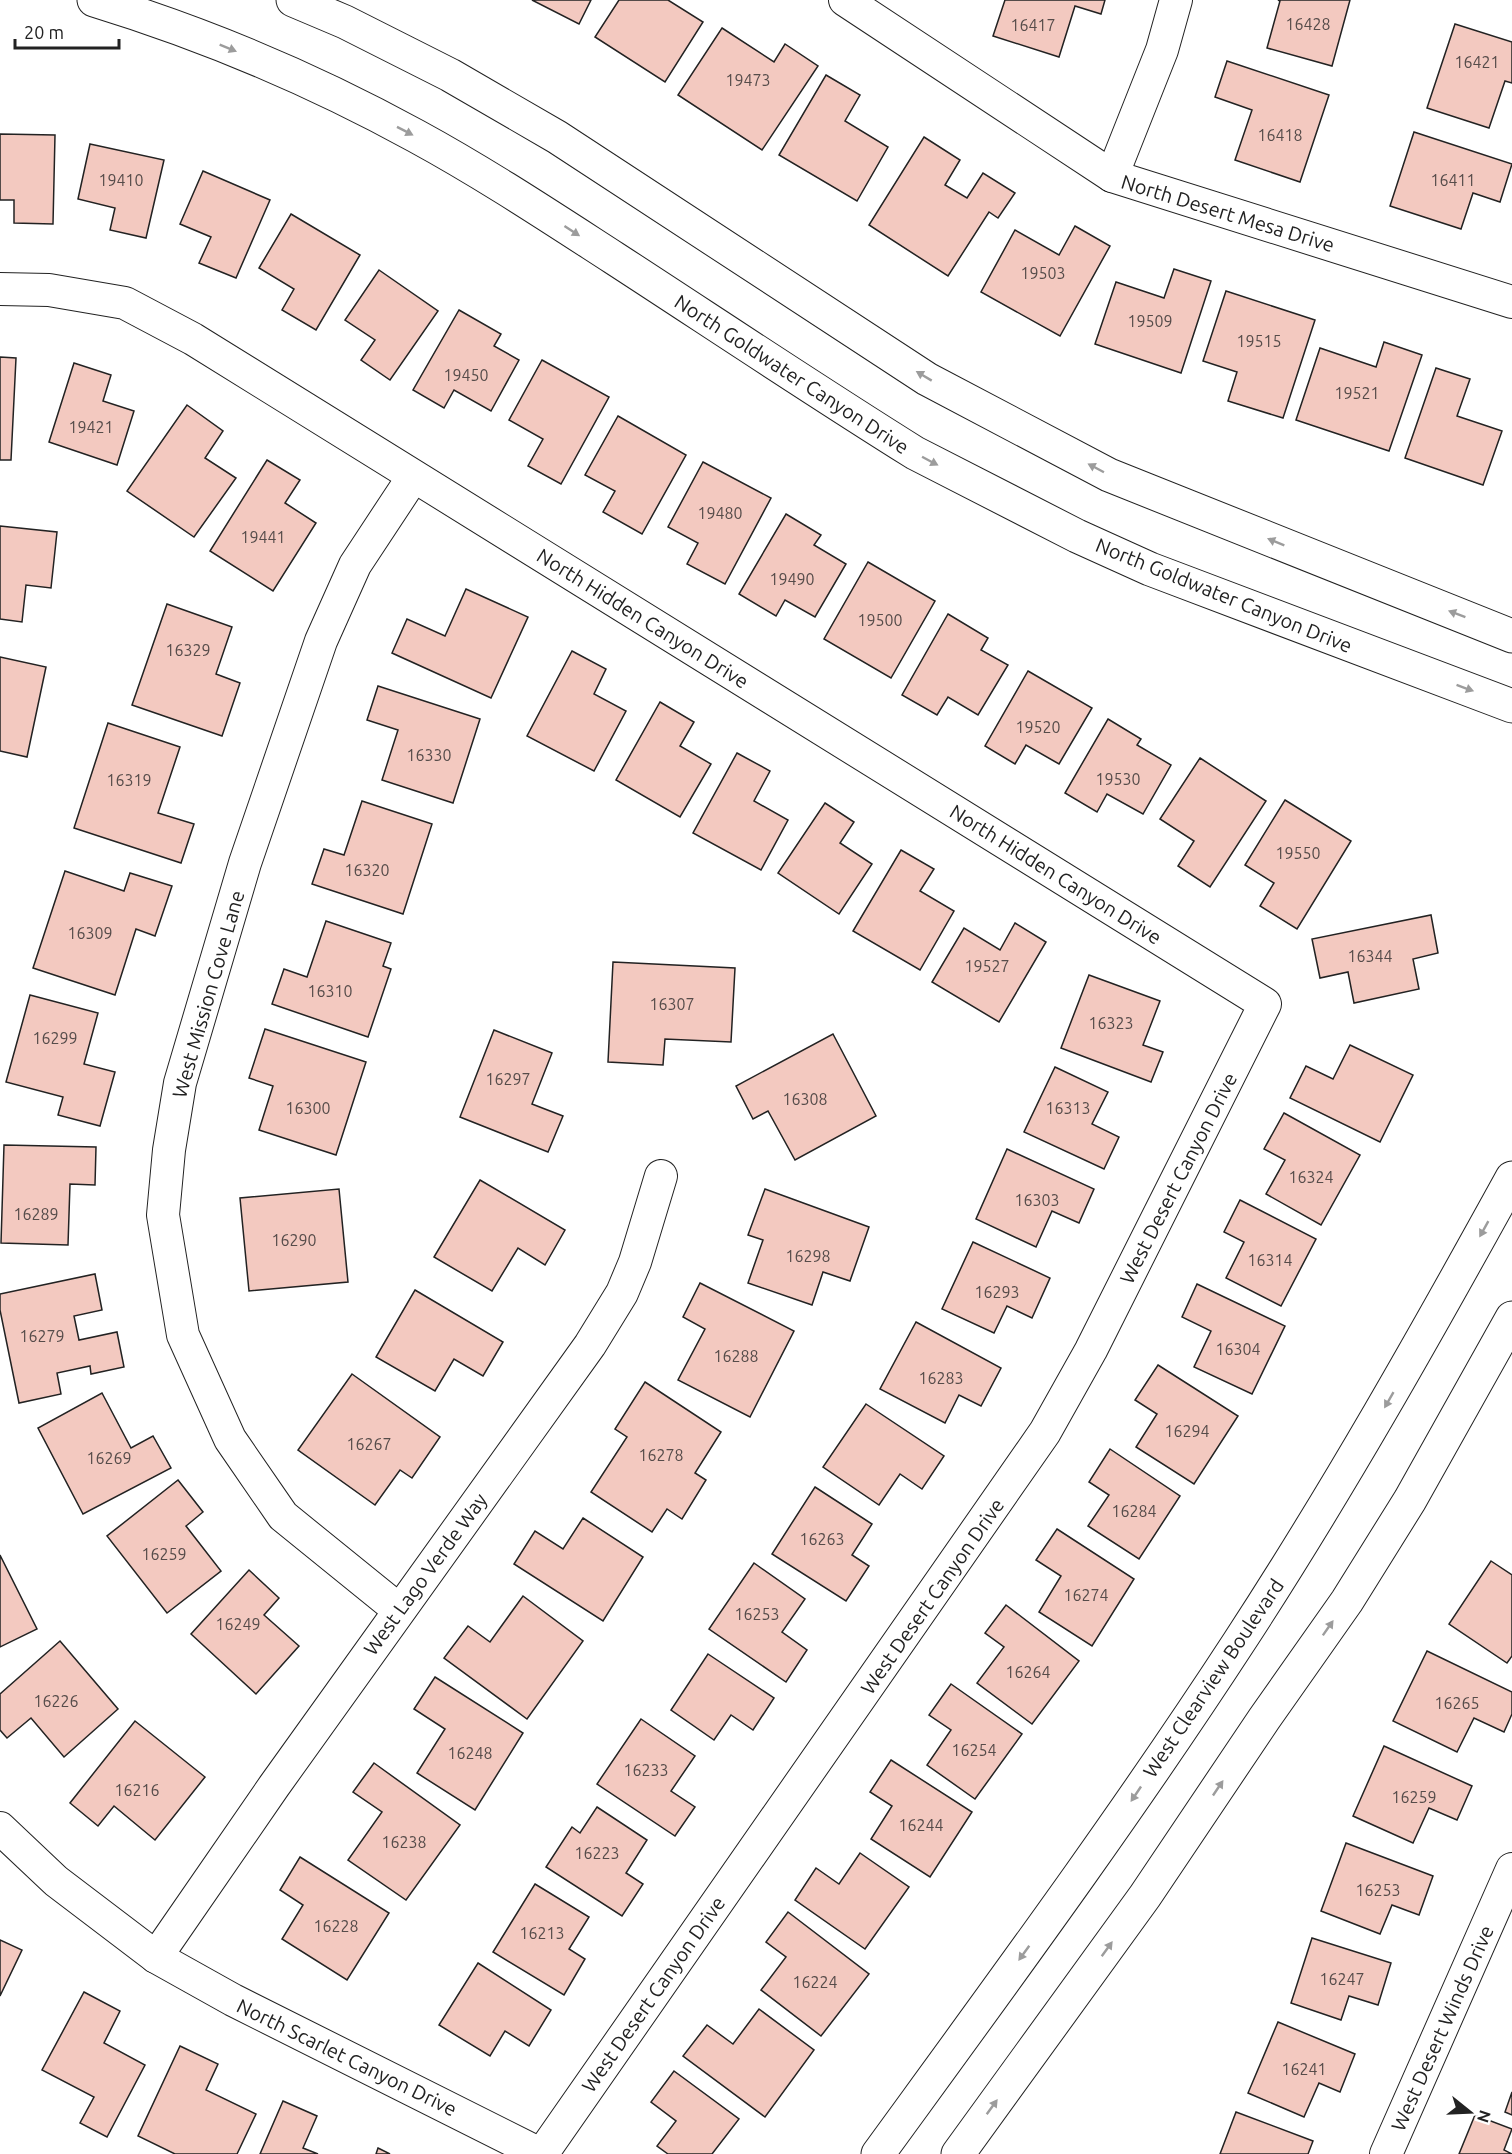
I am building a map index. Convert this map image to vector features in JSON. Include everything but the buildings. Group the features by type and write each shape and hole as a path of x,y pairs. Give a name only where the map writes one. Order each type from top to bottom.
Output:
{"street":[{"name":"North Goldwater Canyon Drive","path":"94,0 172,25 247,56 308,82 417,137 525,201 906,448 982,489 1150,569 1512,706"},
{"path":"292,0 345,22 450,75 547,131 927,379 1109,475 1512,636"},
{"name":"North Desert Mesa Drive","path":"845,0 1112,176 1512,302"},
{"path":"1112,176 1162,50 1176,0"},
{"name":"North Hidden Canyon Drive","path":"0,289 49,290 125,303 193,339 1265,1004"},
{"name":"West Mission Cove Lane","path":"399,1610 283,1516 230,1439 183,1335 163,1215 169,1150 180,1083 244,863 321,641 355,565 413,477"},
{"name":"West Desert Canyon Drive","path":"541,2154 1045,1432 1091,1350 1265,1004"},
{"name":"West Lago Verde Way","path":"156,1957 274,1785 590,1345 622,1293 635,1262 661,1176"},
{"name":"West Clearview Boulevard","path":"878,2154 1086,1866 1237,1645 1382,1412 1512,1178"},
{"path":"958,2154 1145,1896 1264,1719 1347,1601 1410,1500 1512,1318"},
{"name":"North Scarlet Canyon Drive","path":"0,1828 56,1881 156,1957 234,2000 541,2154"},
{"name":"West Desert Winds Drive","path":"1386,2154 1512,1869"}]}
